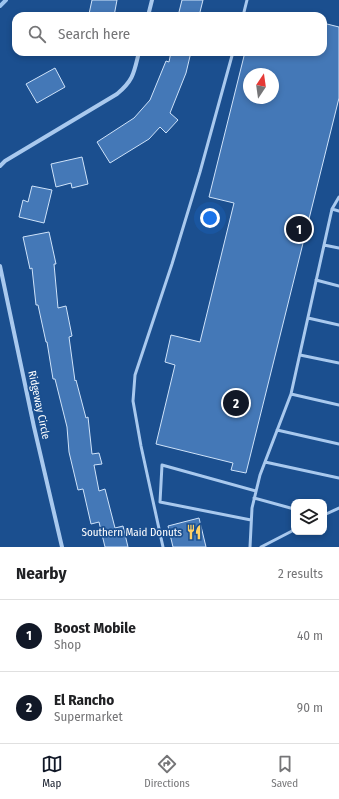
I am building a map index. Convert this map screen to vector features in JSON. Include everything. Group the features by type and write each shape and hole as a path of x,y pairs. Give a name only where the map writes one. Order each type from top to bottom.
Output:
{"street":[{"path":"149,12 152,0"},
{"path":"0,166 5,161 117,94 127,86 134,74 138,56"},
{"name":"Ridgeway Circle","path":"0,266 34,427 62,547"}],"lane":[{"path":"244,12 248,0"},
{"path":"163,547 133,401 135,375 197,180 232,56"},
{"path":"250,547 251,520 254,498 265,462 291,394 332,209 339,197"},
{"path":"332,209 339,210"},
{"path":"324,245 339,248"},
{"path":"316,280 339,286"},
{"path":"308,318 339,325"},
{"path":"300,355 339,363"},
{"path":"291,394 339,405"},
{"path":"277,430 339,444"},
{"path":"265,462 339,478"},
{"path":"251,520 160,502 162,465 256,491"},
{"path":"254,498 291,508"},
{"path":"327,514 339,508"},
{"path":"261,547 291,532"}],"building":[{"path":"92,0 117,0 115,12 89,12"},
{"path":"182,0 203,0 200,12 179,12"},
{"path":"327,24 339,27 339,98 246,473 231,470 233,463 156,444 175,365 165,362 171,335 200,342 234,203 209,197 244,56 327,56"},
{"path":"170,56 190,56 186,73 170,113 178,120 166,133 160,127 149,139 110,163 97,142 134,118 150,100 166,61 169,62"},
{"path":"55,68 65,87 37,103 26,84"},
{"path":"82,157 88,184 72,188 71,183 56,187 51,164"},
{"path":"32,186 52,190 44,223 19,217 23,200 28,202"},
{"path":"49,232 56,264 54,264 58,308 66,306 72,336 69,337 75,381 76,380 86,418 88,417 92,454 99,453 102,464 94,465 99,491 105,489 115,528 123,526 128,547 105,547 99,522 91,524 83,489 78,490 69,452 67,427 55,379 53,379 47,342 38,305 36,305 32,268 30,269 23,237"},
{"path":"199,518 206,547 173,547 168,526"}],"waterway":[{"path":"0,6 6,0"}],"place":[{"name":"Boost Mobile","path":"299,229"},
{"name":"El Rancho","path":"236,403"},
{"name":"Southern Maid Donuts","path":"194,532"}]}
